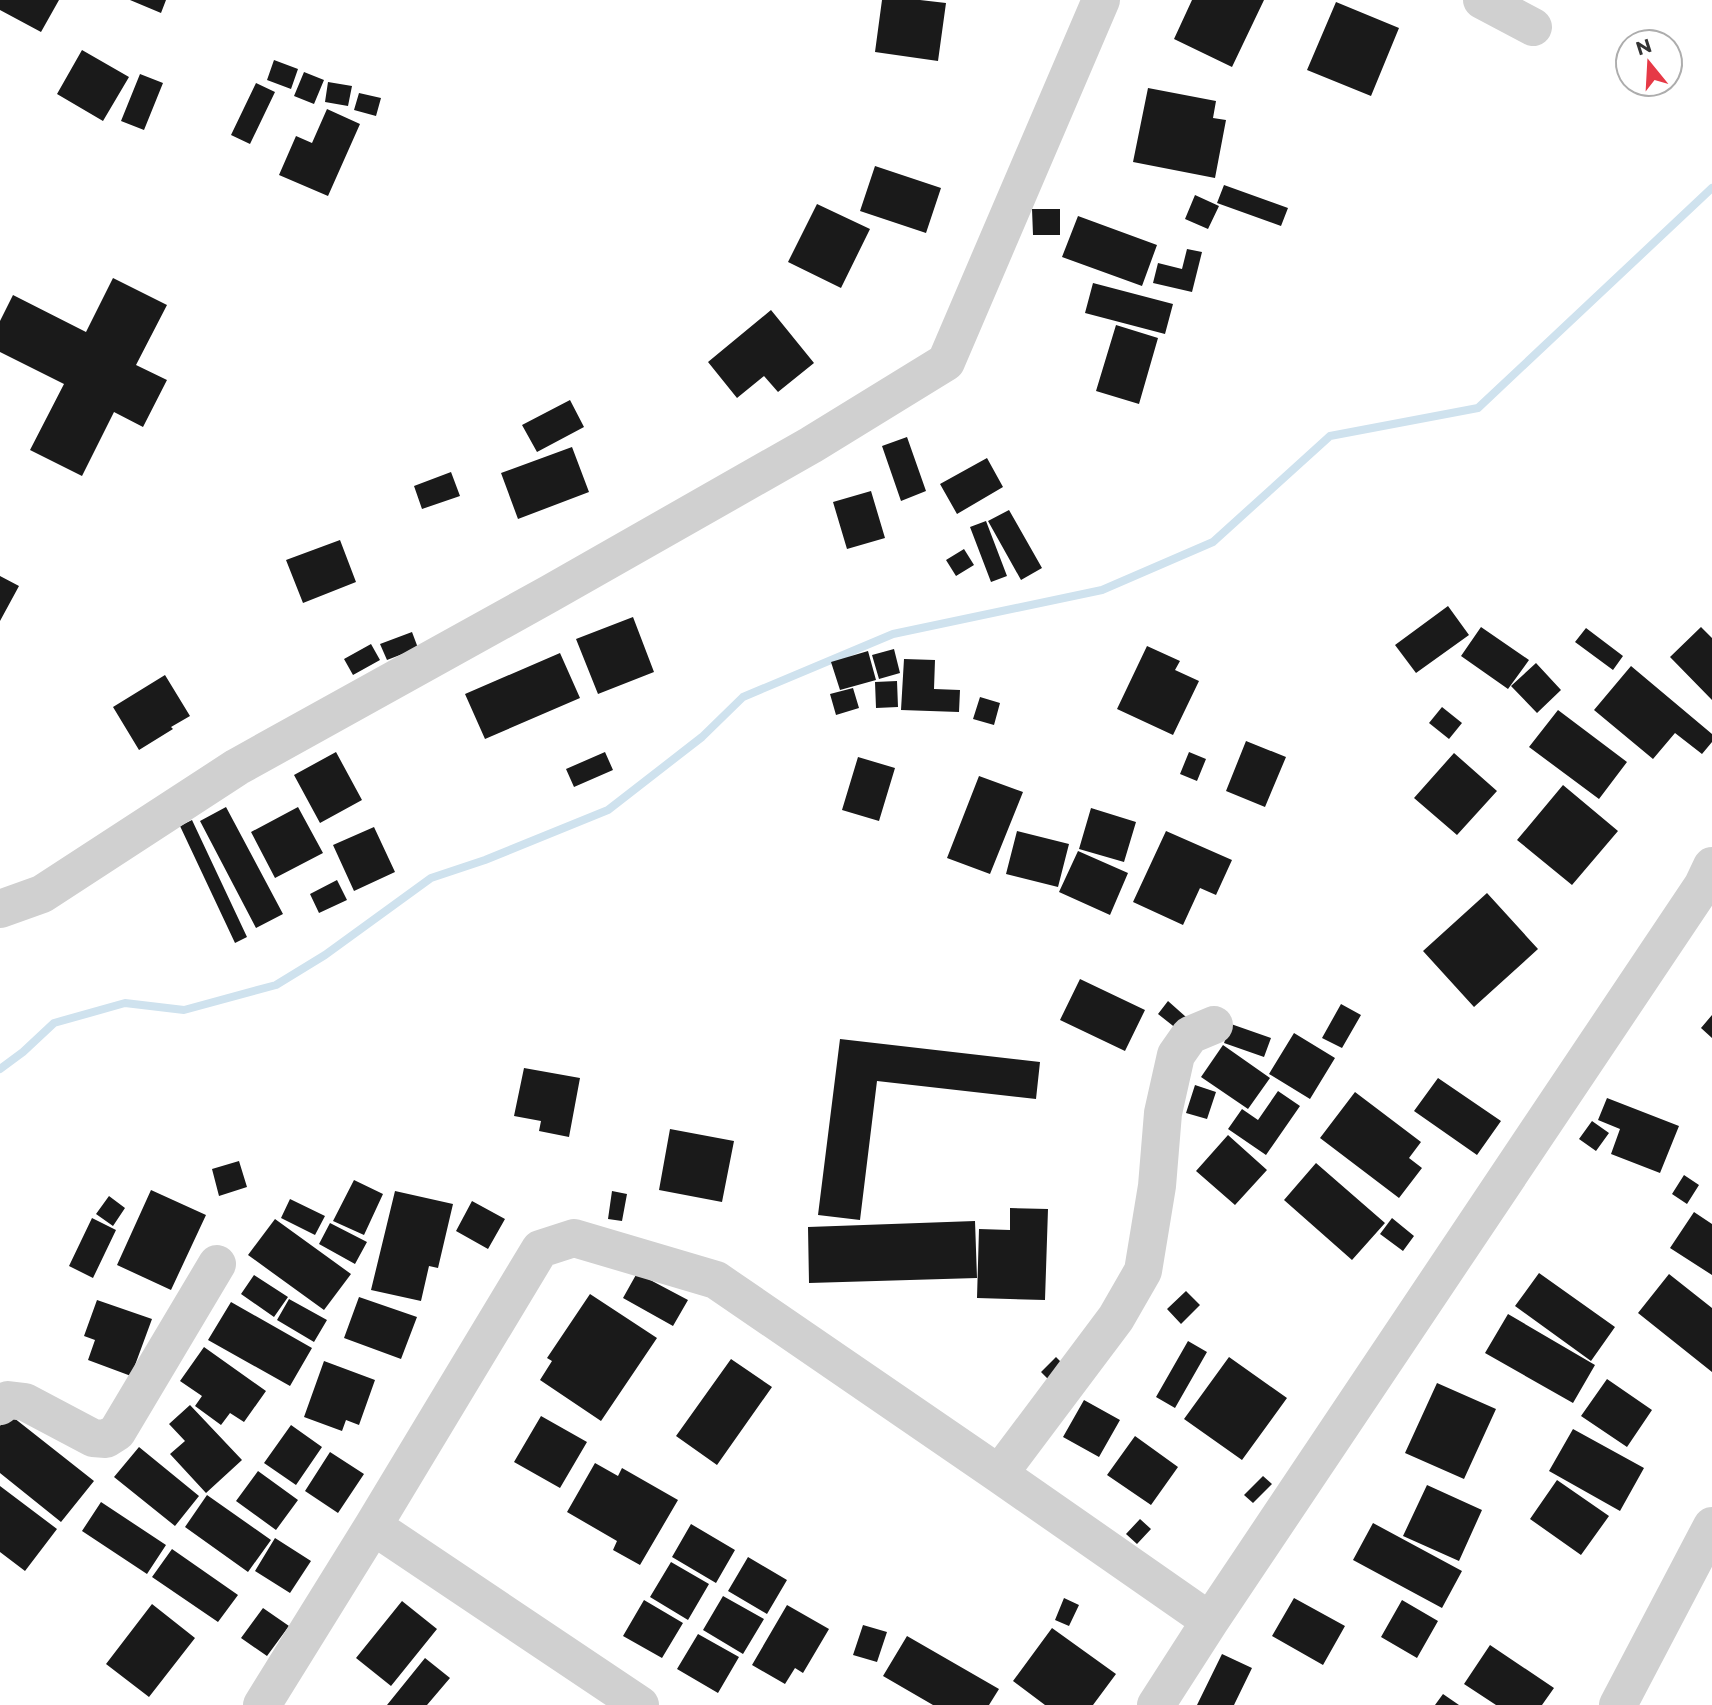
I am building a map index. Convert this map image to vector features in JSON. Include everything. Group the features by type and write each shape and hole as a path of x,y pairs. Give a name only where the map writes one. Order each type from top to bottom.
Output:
{"street":[{"path":"0,909 43,894 237,767 811,445 946,362 1101,0"},
{"path":"1482,0 1533,27"},
{"path":"1156,1705 1709,879"},
{"path":"999,1474 1116,1318 1143,1271 1157,1186 1163,1113 1176,1055 1190,1035 1214,1025"},
{"path":"262,1705 540,1249 574,1238 716,1280 1210,1621"},
{"path":"0,1406 8,1400 24,1402 93,1438 106,1439 117,1432 217,1264"},
{"path":"373,1526 640,1705"},
{"path":"1618,1705 1712,1527"}],"building":[{"path":"0,0 59,0 41,32 0,10"},
{"path":"130,0 166,0 161,13"},
{"path":"882,0 946,3 938,61 875,52"},
{"path":"1192,0 1264,0 1232,67 1174,39"},
{"path":"1336,2 1399,28 1371,96 1307,70"},
{"path":"82,50 129,77 103,121 57,94"},
{"path":"274,60 298,69 291,89 267,80"},
{"path":"304,72 324,80 314,104 294,96"},
{"path":"140,74 163,83 144,130 121,121"},
{"path":"328,82 352,86 348,106 325,102"},
{"path":"256,83 275,92 250,144 231,135"},
{"path":"1148,88 1216,101 1213,118 1226,120 1215,178 1133,162"},
{"path":"359,93 381,98 376,116 354,110"},
{"path":"327,109 360,124 328,196 279,175 296,136 312,143"},
{"path":"875,166 941,188 926,233 860,211"},
{"path":"1224,185 1288,208 1281,226 1217,203"},
{"path":"1195,195 1219,206 1208,229 1185,219"},
{"path":"817,204 870,229 841,288 788,262"},
{"path":"1032,209 1060,209 1060,235 1033,235"},
{"path":"1078,216 1157,245 1142,286 1062,257"},
{"path":"1187,249 1202,252 1192,292 1153,283 1158,263 1182,269"},
{"path":"113,278 167,305 136,365 167,380 143,427 114,412 82,476 30,450 64,384 0,352 0,321 13,295 86,332"},
{"path":"1093,283 1173,304 1165,334 1085,313"},
{"path":"771,310 814,363 778,392 764,376 737,398 708,362"},
{"path":"1116,325 1158,338 1139,404 1096,391"},
{"path":"570,400 584,427 537,452 522,425"},
{"path":"907,437 926,491 901,501 882,446"},
{"path":"572,447 589,492 518,519 501,473"},
{"path":"987,458 1003,487 957,514 940,484"},
{"path":"451,472 460,496 422,509 414,486"},
{"path":"871,491 885,538 847,549 833,502"},
{"path":"1009,510 1042,568 1021,580 988,521"},
{"path":"986,521 1007,576 991,582 970,527"},
{"path":"340,540 356,582 303,603 286,560"},
{"path":"964,549 974,565 956,576 946,560"},
{"path":"0,576 19,586 0,621"},
{"path":"1448,606 1469,635 1416,673 1395,645"},
{"path":"633,617 654,672 598,694 576,639"},
{"path":"1481,627 1529,660 1508,689 1461,656"},
{"path":"1701,627 1712,638 1712,700 1670,657"},
{"path":"1586,628 1623,656 1613,670 1575,642"},
{"path":"412,632 418,648 387,660 380,644"},
{"path":"371,644 380,660 353,675 344,659"},
{"path":"1147,646 1180,661 1175,670 1199,681 1173,735 1117,709"},
{"path":"894,649 900,673 879,679 872,655"},
{"path":"868,651 876,680 840,690 831,662"},
{"path":"560,653 580,698 485,739 465,694"},
{"path":"904,659 935,660 934,689 960,690 959,712 901,710"},
{"path":"1536,663 1561,690 1537,713 1511,686"},
{"path":"1631,666 1712,734 1712,742 1702,754 1675,733 1653,759 1594,710"},
{"path":"165,675 190,716 139,750 113,707"},
{"path":"897,681 898,707 876,708 875,682"},
{"path":"853,688 859,708 836,715 830,694"},
{"path":"980,697 1000,703 994,725 973,719"},
{"path":"1442,707 1462,723 1449,739 1429,723"},
{"path":"1558,710 1627,762 1599,799 1529,747"},
{"path":"1246,741 1286,757 1265,807 1226,791"},
{"path":"336,752 362,800 320,823 294,775"},
{"path":"605,752 613,770 574,787 566,769"},
{"path":"1189,752 1206,759 1197,781 1180,774"},
{"path":"1454,753 1497,791 1457,835 1414,798"},
{"path":"858,757 895,768 879,821 842,810"},
{"path":"979,776 1023,792 990,874 947,858"},
{"path":"1563,785 1618,831 1572,885 1517,840"},
{"path":"226,807 283,914 256,928 200,821"},
{"path":"298,807 323,853 275,878 251,832"},
{"path":"1091,808 1136,822 1124,862 1079,849"},
{"path":"192,820 247,937 235,943 180,826"},
{"path":"374,827 395,872 354,891 333,845"},
{"path":"1017,831 1069,844 1058,887 1006,874"},
{"path":"1166,831 1232,860 1216,895 1200,888 1183,925 1133,902"},
{"path":"1078,851 1128,873 1110,915 1059,892"},
{"path":"337,880 347,900 319,913 310,894"},
{"path":"1487,893 1538,949 1474,1007 1423,951"},
{"path":"1080,979 1145,1010 1125,1051 1060,1020"},
{"path":"1168,1001 1186,1017 1177,1029 1158,1014"},
{"path":"1341,1004 1361,1015 1342,1048 1322,1038"},
{"path":"1712,1015 1712,1038 1701,1028"},
{"path":"1231,1024 1271,1038 1264,1057 1224,1043"},
{"path":"1294,1033 1335,1058 1310,1099 1269,1074"},
{"path":"840,1039 1040,1062 1036,1099 877,1081 860,1220 818,1215"},
{"path":"1223,1045 1270,1078 1248,1109 1201,1077"},
{"path":"524,1068 580,1078 569,1137 539,1131 541,1121 514,1116"},
{"path":"1438,1078 1501,1121 1477,1155 1414,1111"},
{"path":"1195,1085 1216,1092 1207,1119 1186,1113"},
{"path":"1278,1091 1300,1106 1266,1155 1228,1129 1242,1109 1258,1120"},
{"path":"1355,1092 1421,1142 1409,1158 1422,1168 1399,1198 1320,1138"},
{"path":"1607,1098 1679,1126 1660,1173 1611,1154 1620,1129 1598,1120"},
{"path":"1592,1121 1609,1133 1596,1151 1579,1139"},
{"path":"670,1129 734,1141 722,1202 659,1190"},
{"path":"1228,1135 1267,1170 1235,1205 1196,1171"},
{"path":"239,1161 247,1187 219,1196 212,1169"},
{"path":"1316,1163 1385,1223 1352,1260 1284,1200"},
{"path":"1684,1175 1699,1185 1687,1204 1672,1194"},
{"path":"354,1180 383,1194 364,1235 333,1221"},
{"path":"151,1190 206,1215 171,1290 117,1265"},
{"path":"395,1191 453,1204 438,1268 429,1266 421,1301 371,1290"},
{"path":"612,1191 627,1194 622,1221 608,1219"},
{"path":"109,1196 125,1208 113,1226 96,1214"},
{"path":"290,1199 325,1216 315,1235 281,1218"},
{"path":"472,1201 505,1219 488,1249 456,1231"},
{"path":"1010,1208 1048,1209 1045,1300 977,1298 979,1229 1010,1230"},
{"path":"1694,1212 1712,1224 1712,1275 1670,1248"},
{"path":"92,1218 116,1230 93,1278 69,1266"},
{"path":"1392,1218 1414,1236 1403,1251 1380,1234"},
{"path":"275,1219 351,1274 324,1310 248,1255"},
{"path":"975,1221 977,1278 809,1283 808,1227"},
{"path":"330,1223 367,1242 355,1264 319,1244"},
{"path":"637,1273 688,1300 673,1326 623,1298"},
{"path":"1539,1273 1615,1327 1591,1361 1515,1306"},
{"path":"1669,1274 1712,1308 1712,1372 1638,1313"},
{"path":"254,1275 288,1297 274,1317 241,1294"},
{"path":"1186,1291 1200,1305 1181,1324 1167,1309"},
{"path":"590,1294 657,1338 601,1421 540,1380 552,1361 547,1358"},
{"path":"359,1297 417,1317 401,1359 344,1338"},
{"path":"289,1299 327,1320 314,1342 277,1320"},
{"path":"97,1300 152,1319 131,1376 88,1360 95,1340 84,1336"},
{"path":"231,1302 312,1348 290,1386 208,1340"},
{"path":"1508,1314 1595,1365 1573,1403 1485,1353"},
{"path":"1188,1341 1207,1352 1175,1408 1156,1397"},
{"path":"204,1347 266,1391 244,1422 230,1413 221,1425 195,1406 202,1396 180,1381"},
{"path":"1056,1357 1069,1370 1054,1385 1041,1372"},
{"path":"1229,1357 1287,1398 1242,1460 1184,1419"},
{"path":"731,1359 772,1387 717,1465 676,1436"},
{"path":"324,1361 375,1380 359,1425 346,1420 342,1431 304,1417"},
{"path":"1607,1379 1652,1410 1627,1447 1581,1416"},
{"path":"1437,1383 1496,1409 1464,1479 1405,1453"},
{"path":"1084,1400 1120,1420 1099,1457 1063,1437"},
{"path":"190,1405 242,1460 206,1493 170,1454 185,1441 169,1424"},
{"path":"9,1414 94,1481 61,1522 0,1473 0,1426"},
{"path":"541,1416 587,1442 560,1488 514,1462"},
{"path":"291,1425 322,1447 296,1485 264,1463"},
{"path":"1573,1429 1644,1468 1620,1511 1549,1471"},
{"path":"1135,1436 1178,1467 1151,1505 1107,1475"},
{"path":"139,1447 199,1496 175,1526 114,1477"},
{"path":"330,1452 364,1474 338,1513 305,1491"},
{"path":"595,1463 618,1476 622,1468 678,1500 640,1565 613,1550 617,1541 567,1512"},
{"path":"258,1471 298,1500 276,1530 236,1501"},
{"path":"1263,1476 1272,1484 1253,1503 1244,1495"},
{"path":"1557,1480 1609,1516 1581,1555 1530,1519"},
{"path":"1427,1485 1482,1510 1459,1561 1403,1536"},
{"path":"0,1486 57,1529 25,1571 0,1552"},
{"path":"207,1495 271,1540 248,1572 185,1527"},
{"path":"101,1502 166,1545 147,1574 82,1531"},
{"path":"1140,1519 1151,1529 1137,1544 1126,1534"},
{"path":"1373,1523 1462,1571 1442,1608 1353,1560"},
{"path":"691,1524 735,1550 716,1583 672,1557"},
{"path":"275,1538 311,1561 290,1593 255,1571"},
{"path":"172,1549 238,1595 218,1622 152,1577"},
{"path":"748,1557 787,1580 767,1614 728,1591"},
{"path":"671,1562 709,1584 688,1620 650,1597"},
{"path":"723,1596 764,1619 743,1654 703,1630"},
{"path":"1064,1598 1079,1605 1069,1626 1055,1620"},
{"path":"1294,1598 1345,1626 1323,1665 1272,1636"},
{"path":"644,1600 683,1623 662,1658 623,1636"},
{"path":"1402,1600 1438,1621 1417,1658 1381,1637"},
{"path":"402,1601 437,1629 391,1686 356,1658"},
{"path":"152,1604 195,1638 149,1697 106,1664"},
{"path":"787,1605 829,1629 803,1673 795,1668 785,1684 752,1665"},
{"path":"263,1608 289,1626 267,1656 241,1638"},
{"path":"863,1625 887,1632 877,1662 853,1655"},
{"path":"1052,1628 1116,1674 1093,1705 1045,1705 1013,1681"},
{"path":"698,1634 739,1657 718,1693 677,1669"},
{"path":"907,1636 999,1689 989,1705 933,1705 883,1676"},
{"path":"1490,1645 1554,1688 1542,1705 1496,1705 1464,1684"},
{"path":"1222,1654 1252,1668 1234,1705 1197,1705"},
{"path":"425,1658 450,1678 427,1705 387,1705"},
{"path":"1443,1694 1459,1705 1435,1705"}],"waterway":[{"path":"0,1069 54,1023 125,1003 184,1010 276,985 325,955 431,878 485,860 608,810 702,737 743,697 893,634 1102,590 1213,542 1330,436 1478,408 1712,188"}]}
